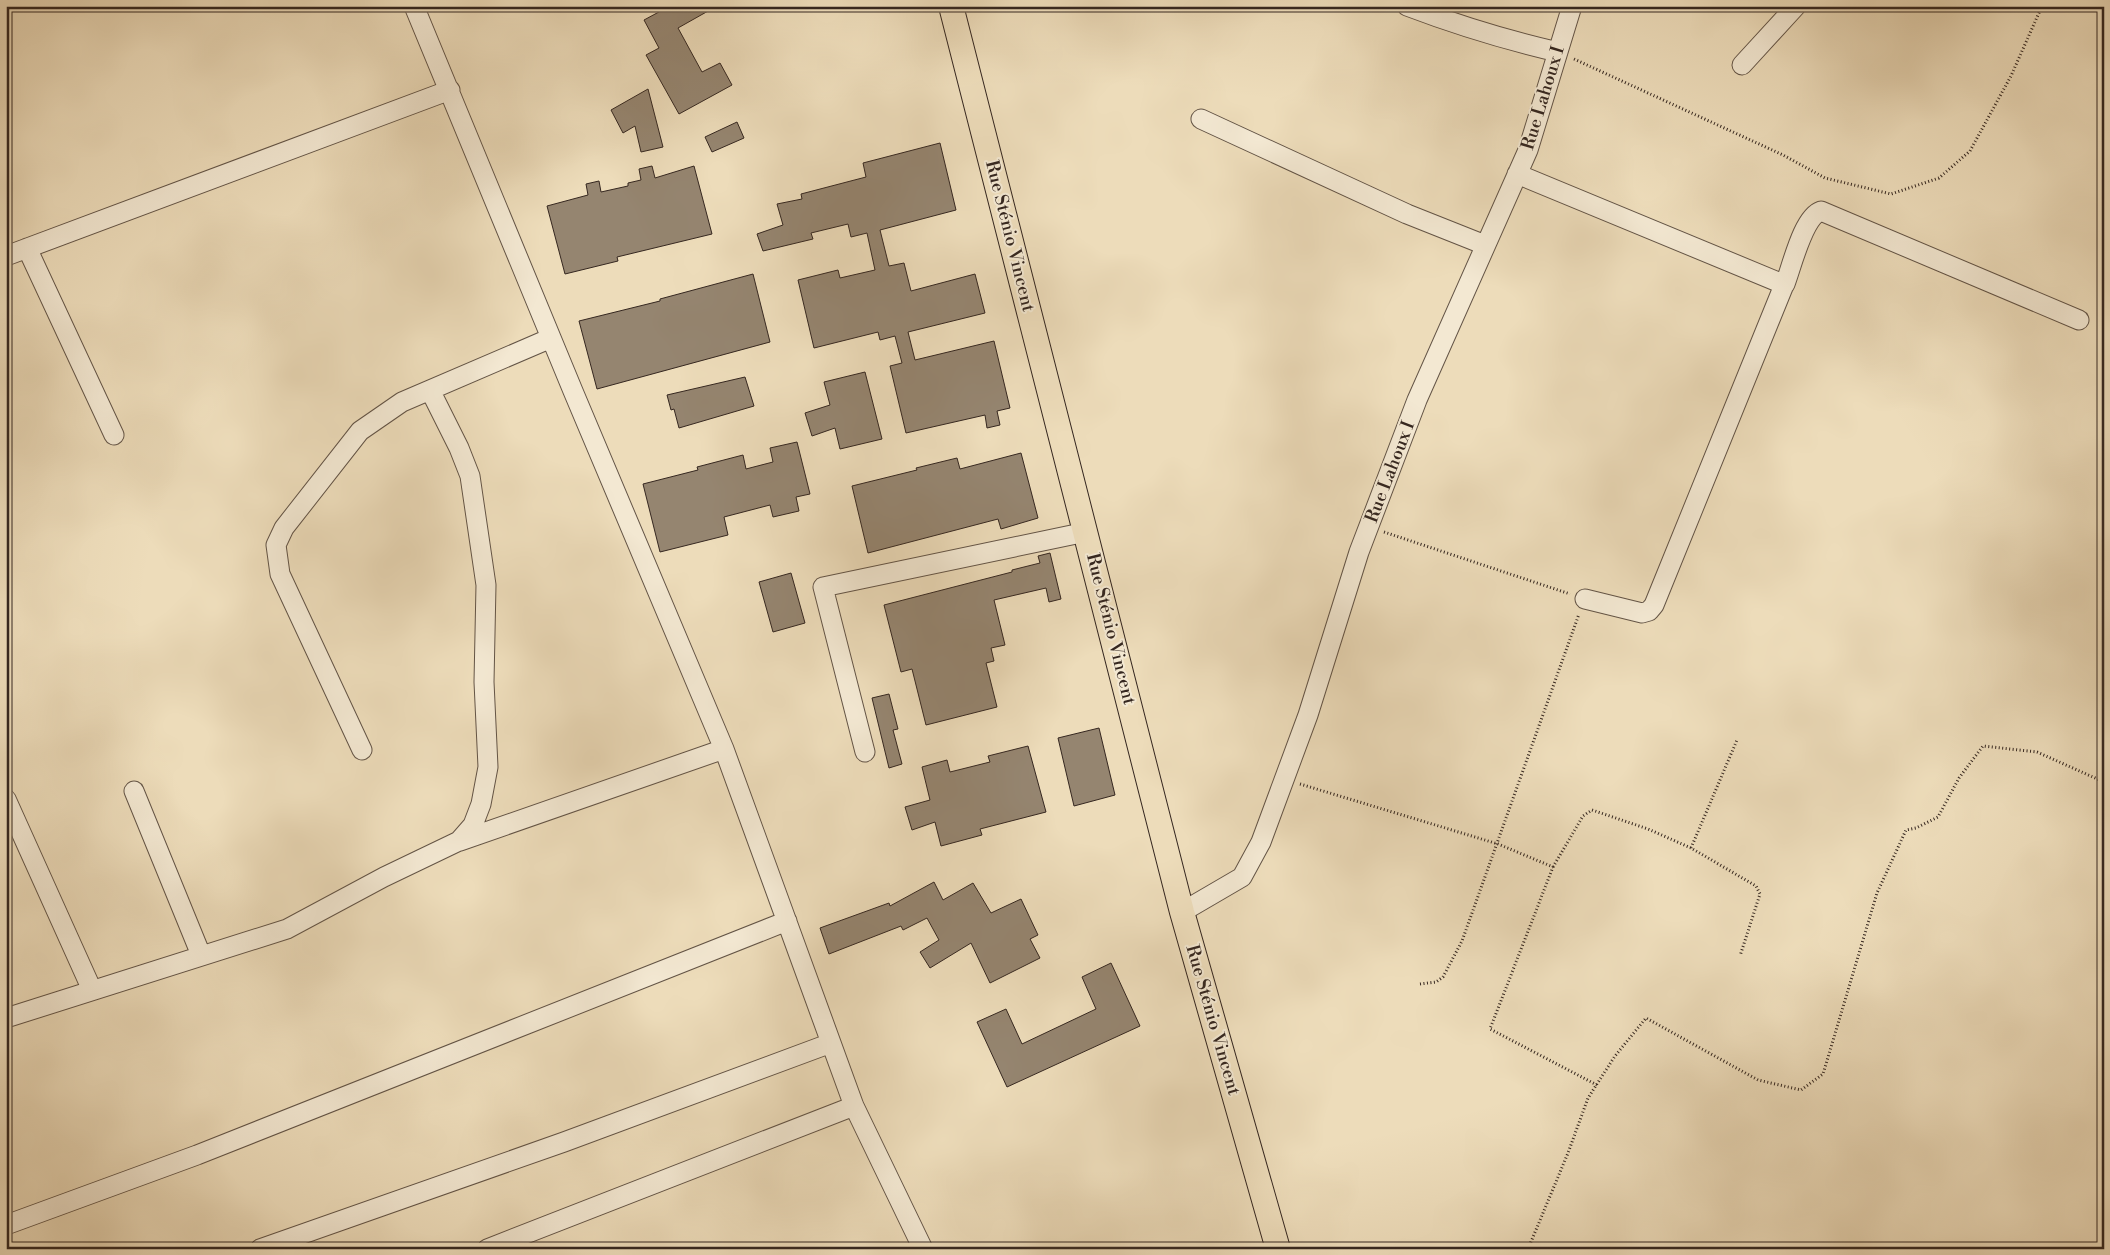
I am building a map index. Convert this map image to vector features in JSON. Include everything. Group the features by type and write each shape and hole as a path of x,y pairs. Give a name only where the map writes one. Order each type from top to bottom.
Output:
{"main road":[{"name":"Rue Sténio Vincent","path":"951,6 1182,912 1278,1249"}],"street":[{"path":"414,6 724,749 854,1106 923,1249"},
{"path":"1407,6 1458,25 1511,41 1558,52"},
{"name":"Rue Lahoux I","path":"1182,912 1242,877 1261,842 1308,715 1369,527 1417,400 1528,150 1572,6"},
{"path":"1742,65 1796,6"},
{"path":"6,256 450,90"},
{"path":"1201,119 1407,214 1485,245"},
{"path":"1517,174 1784,285"},
{"path":"1585,599 1642,613 1648,611 1654,605 1784,285 1807,223 1817,213 1821,211 2079,320"},
{"path":"27,248 114,435"},
{"path":"362,750 280,574 276,545 292,517 360,430 402,402 551,338"},
{"path":"430,390 459,448 470,476 486,585 487,630 484,682 488,767 481,804 473,825 459,841"},
{"path":"864,752 824,587 1086,532"},
{"path":"6,1018 287,929 384,877 459,841 724,749"},
{"path":"134,791 201,955"},
{"path":"6,799 92,990"},
{"path":"6,1226 197,1155 787,921"},
{"path":"260,1249 564,1142 831,1043"},
{"path":"487,1249 854,1106"}],"path":[{"path":"1558,52 1783,156 1825,178 1891,194 1939,178 1970,151 2011,76 2042,6"},
{"path":"1369,527 1585,599 1462,941 1443,978 1436,982 1420,984"},
{"path":"1691,848 1737,740"},
{"path":"1528,1249 1568,1153 1588,1098 1615,1056 1646,1018 1758,1080 1801,1090 1823,1074 1877,893 1906,830 1916,828 1938,817 1959,778 1983,746 2038,752 2104,782"},
{"path":"1284,779 1498,844 1553,867"},
{"path":"1597,1085 1490,1029 1553,867 1583,816 1592,810 1648,829 1691,848 1756,886 1760,894 1740,956"}],"building":[{"path":"670,6 717,6 678,28 702,72 720,63 732,85 679,114 646,55 659,48 644,20"},
{"path":"648,89 663,147 641,152 635,126 623,133 611,110"},
{"path":"737,122 744,138 712,152 705,137"},
{"path":"940,143 956,210 880,230 889,266 904,263 911,291 975,274 985,313 908,332 915,360 994,341 1010,408 997,411 1000,425 987,428 985,415 906,433 890,366 902,363 895,336 880,340 878,332 814,348 798,280 838,270 840,278 875,270 867,233 851,237 848,224 811,233 813,239 763,251 757,234 783,225 777,204 802,199 801,194 866,177 863,163"},
{"path":"652,166 655,178 694,166 712,234 617,257 618,261 565,274 547,206 588,195 586,184 599,181 601,192 628,186 628,183 641,180 639,169"},
{"path":"753,274 770,342 597,389 579,321 660,301 660,299"},
{"path":"865,372 882,439 840,449 835,428 812,436 805,413 830,405 824,382"},
{"path":"745,377 754,406 679,428 674,409 671,410 667,395"},
{"path":"797,442 810,494 796,497 799,511 773,517 770,505 724,517 728,535 660,552 643,484 698,470 697,467 743,455 746,469 773,462 770,448"},
{"path":"1021,453 1038,518 1001,529 998,519 868,553 852,486 957,458 960,469"},
{"path":"1050,553 1061,599 1049,602 1046,588 994,600 1005,645 991,648 994,661 986,663 997,707 926,725 912,669 901,672 884,605 1012,572 1012,570 1040,563 1038,556"},
{"path":"791,573 805,623 773,632 759,582"},
{"path":"889,694 898,729 893,730 902,764 889,768 872,698"},
{"path":"1099,728 1115,795 1074,806 1058,738"},
{"path":"1028,746 1046,812 980,829 982,835 941,846 935,822 912,830 905,807 930,800 922,767 947,760 950,772 990,762 988,756"},
{"path":"934,882 943,900 973,883 991,913 1021,899 1038,935 1030,939 1040,958 990,983 971,943 930,968 920,952 939,940 927,918 903,930 901,926 829,954 820,928 889,903 890,906"},
{"path":"1111,963 1140,1026 1007,1087 977,1022 1006,1009 1022,1044 1096,1009 1082,977"}]}
